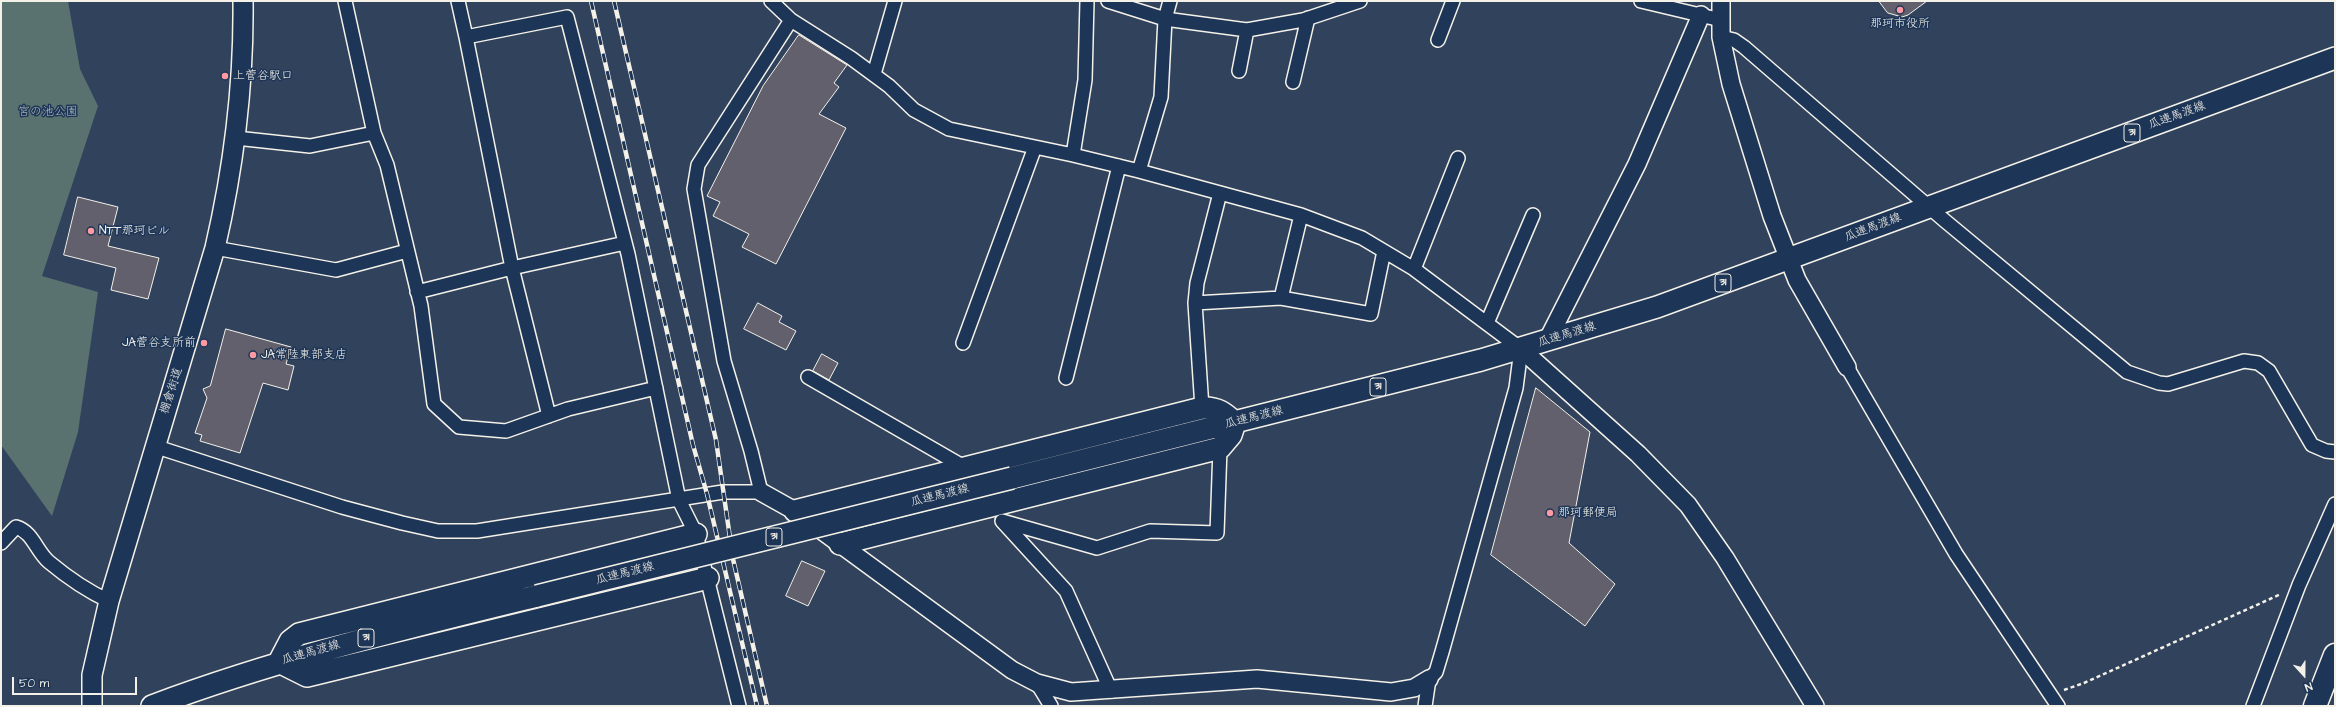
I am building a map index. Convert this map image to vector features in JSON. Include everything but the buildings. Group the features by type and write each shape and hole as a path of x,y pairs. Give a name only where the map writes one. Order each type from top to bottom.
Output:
{"highway":[{"path":"2315,706 2335,655"}],"main road":[{"name":"棚倉街道","path":"92,706 92,675 109,601 154,446 215,248 227,198 236,138 241,85 243,1"},
{"name":"瓜連馬渡線","path":"152,706 279,662 346,643 1235,423 1521,349 1657,307 1789,260 2335,58"},
{"path":"794,511 964,466 1202,408 1213,407 1224,413 1235,423 1231,435 1220,448 840,544"},
{"path":"696,534 299,634 290,641 279,662 307,676 708,578"}],"street":[{"path":"346,1 374,133 387,165 417,292 434,404 459,427 506,431 568,409 656,388"},
{"path":"458,1 512,268 549,416"},
{"path":"771,1 791,20 890,86 914,110 949,129 1119,166 1301,215 1362,238 1414,269 1521,349 1638,454 1688,505 1725,558 1815,706"},
{"path":"874,74 895,1"},
{"path":"1073,155 1085,80 1087,1"},
{"path":"1108,1 1165,19 1247,30 1308,18 1360,1"},
{"path":"1139,171 1161,97 1165,19 1170,1"},
{"path":"1438,40 1453,1"},
{"path":"1641,1 1721,20"},
{"path":"1721,1 1721,37 1753,160 1772,216 1797,280 1956,554 2049,695 2058,706"},
{"path":"1547,341 1637,164 1701,15"},
{"path":"466,38 567,17 626,243 679,500 696,534 739,706"},
{"path":"1293,82 1308,18"},
{"path":"760,492 751,451 724,361 694,189 698,165 791,20"},
{"path":"1238,71 1247,30"},
{"path":"1721,37 1734,40 1744,47 1929,207 2127,372 2159,384 2168,384 2244,361 2258,363 2269,371 2312,446 2326,451 2335,452"},
{"path":"236,138 310,146 374,133"},
{"path":"963,342 1035,147"},
{"path":"1414,269 1458,158"},
{"path":"1066,378 1119,166"},
{"path":"1202,408 1196,304 1197,283 1220,193"},
{"path":"1281,298 1301,215"},
{"path":"1487,323 1533,215"},
{"path":"417,292 512,268 626,243"},
{"path":"215,248 336,270 407,251"},
{"path":"1196,304 1281,298 1370,314 1384,250"},
{"path":"154,446 342,507 438,531 477,531 723,492 760,492 794,511 981,648 1037,683 1071,692 1111,691 1256,679 1391,692 1414,688 1436,672 1516,388 1521,349"},
{"path":"808,377 964,466"},
{"path":"1002,521 1097,548 1150,531 1216,533 1220,448"},
{"path":"2253,706 2299,585 2335,504"},
{"path":"982,508 1002,521 1066,591 1111,691"},
{"path":"1,543 16,527 24,530 47,561 87,590 109,601"},
{"path":"1425,706 1429,678"},
{"path":"1037,683 1051,706"}],"path":[{"path":"2049,695 2084,683 2299,585"}],"green space":[{"name":"宮の池公園","path":"1,1 68,1 80,69 98,106 42,276 98,292 78,432 52,516 1,445"}],"railway":[{"path":"591,1 693,445 707,494 757,706"},
{"path":"614,1 716,440 733,559 767,706"}],"place":[{"name":"那珂市役所","path":"1900,10"},
{"name":"上菅谷駅口","path":"225,76"},
{"name":"NTT那珂ビル","path":"91,231"},
{"name":"JA菅谷支所前","path":"204,343"},
{"name":"JA常陸東部支店","path":"253,355"},
{"name":"那珂郵便局","path":"1550,513"}]}
